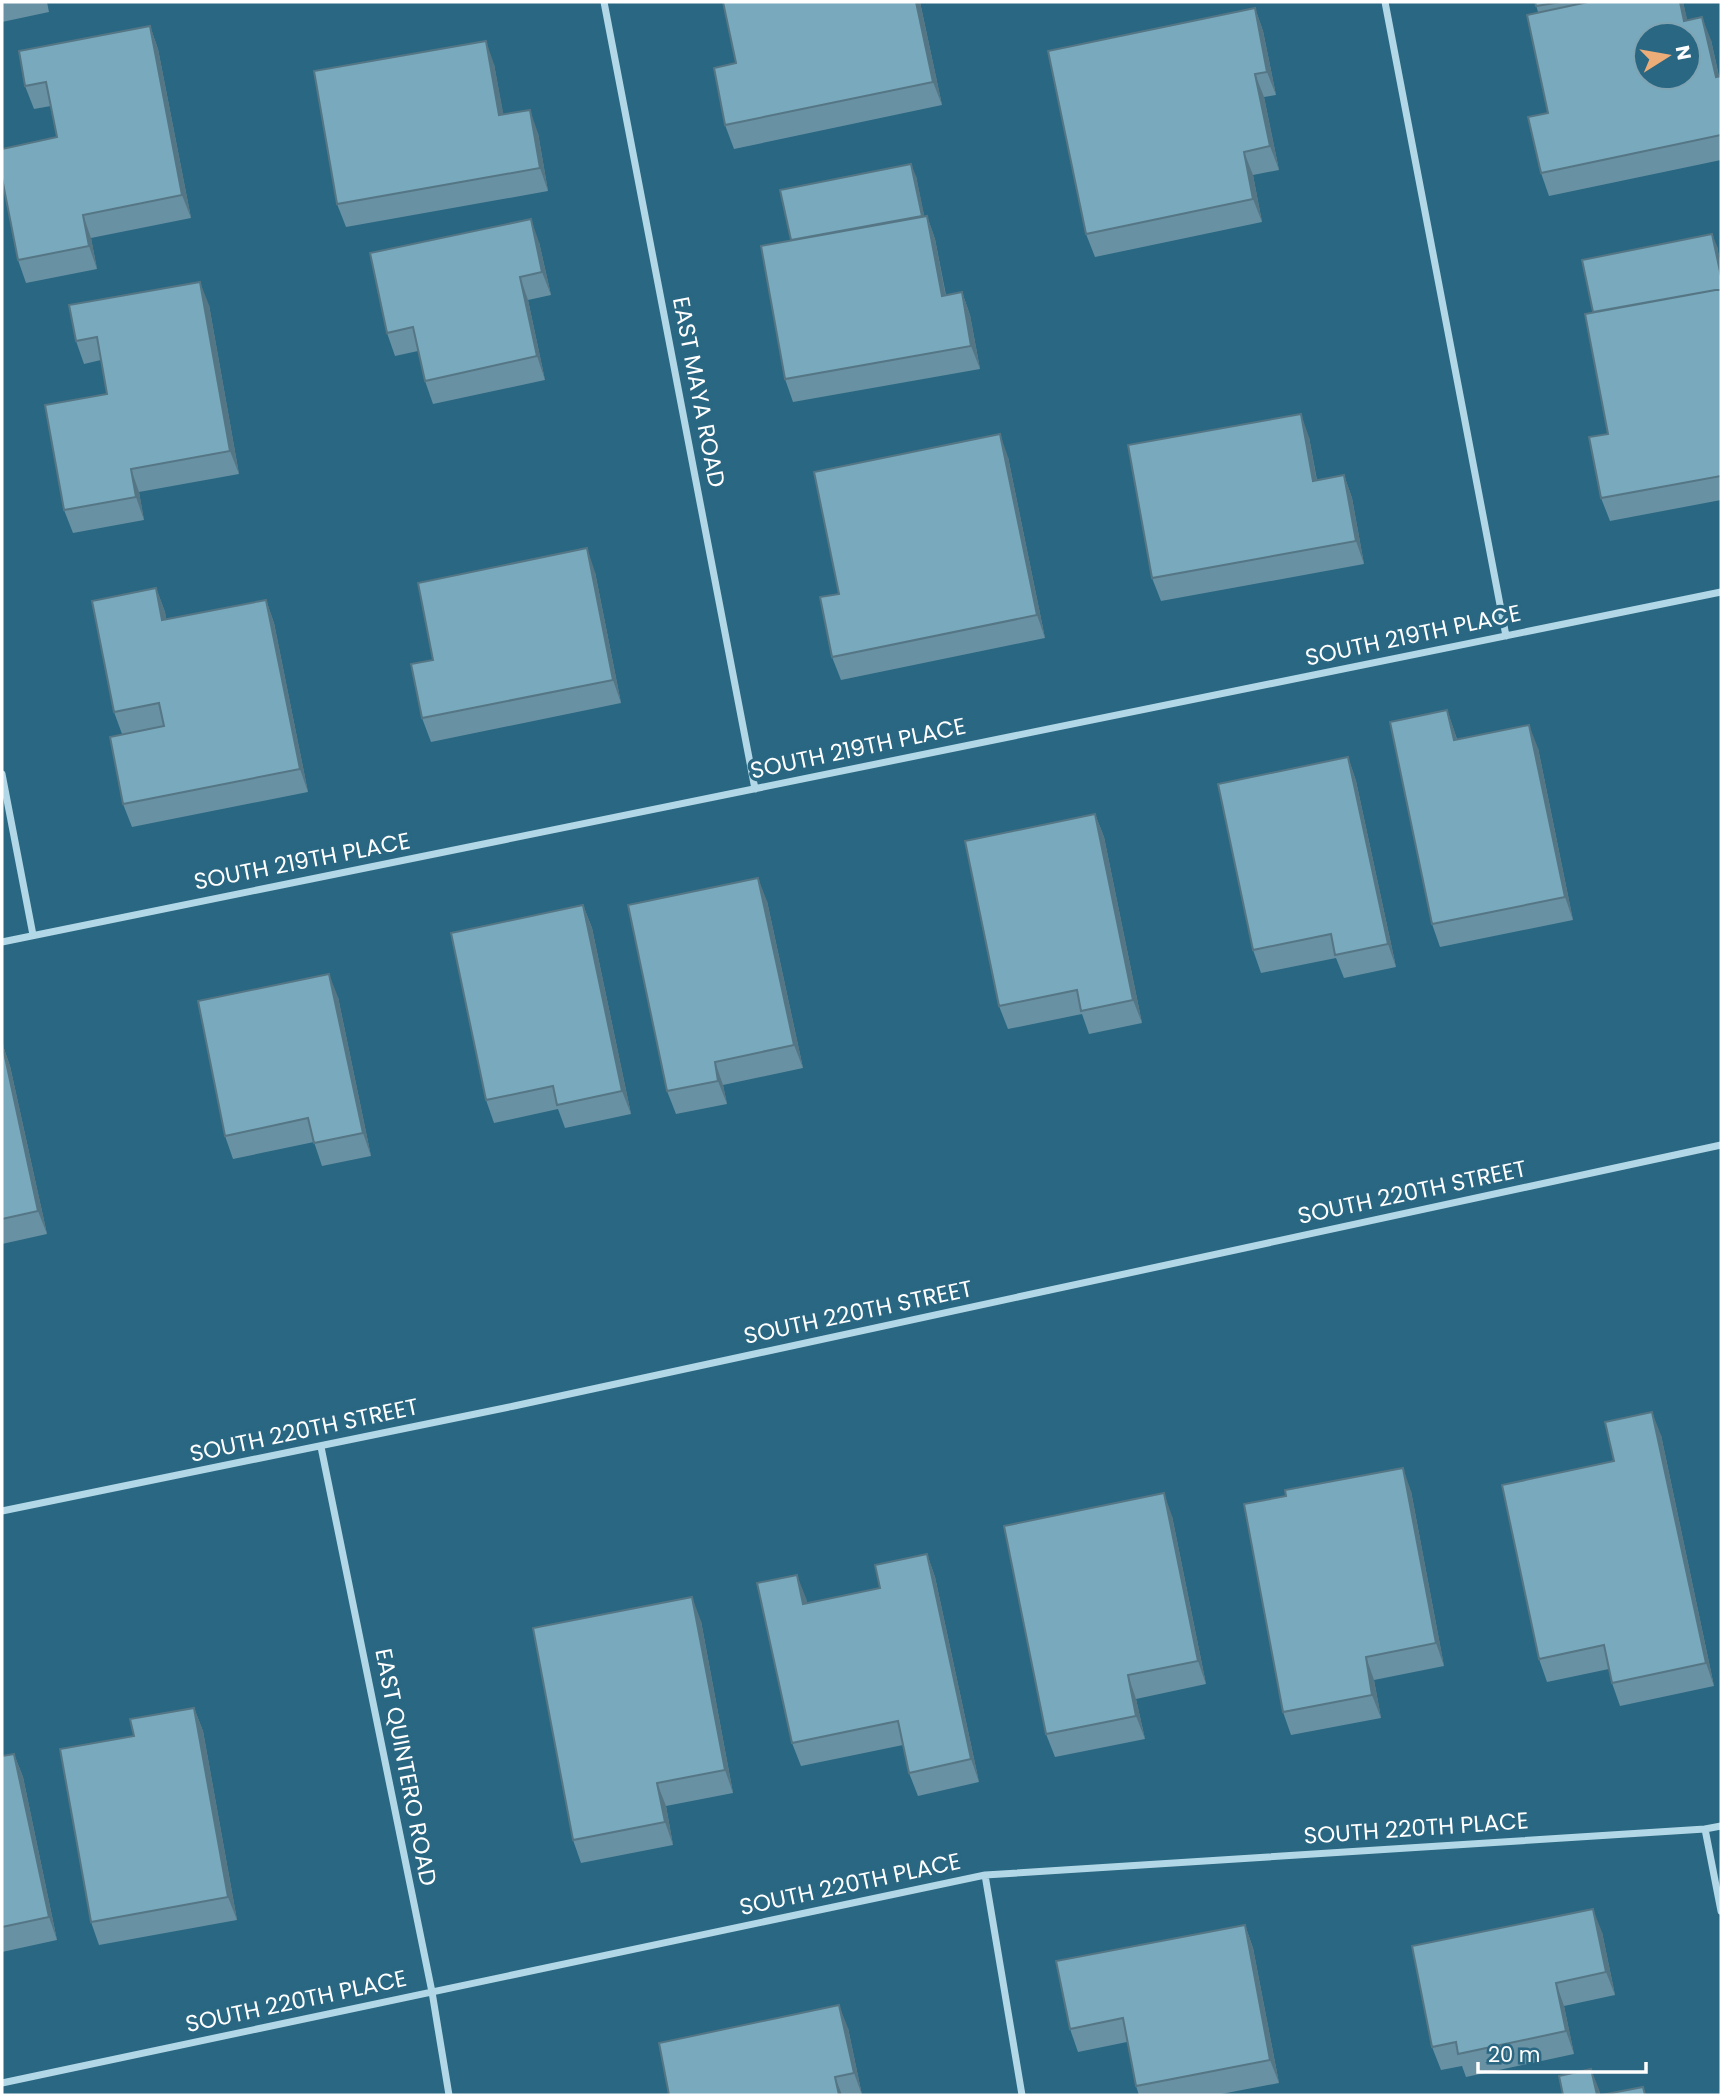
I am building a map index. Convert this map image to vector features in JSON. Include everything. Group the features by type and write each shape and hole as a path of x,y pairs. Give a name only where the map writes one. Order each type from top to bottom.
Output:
{"street":[{"name":"EAST MAYA ROAD","path":"604,2 755,789"},
{"path":"1384,2 1506,636"},
{"name":"SOUTH 219TH PLACE","path":"2,942 1721,592"},
{"path":"2,774 33,935"},
{"name":"SOUTH 220TH STREET","path":"2,1511 321,1447 1721,1145"},
{"name":"EAST QUINTERO ROAD","path":"321,1447 432,1992 449,2095"},
{"name":"SOUTH 220TH PLACE","path":"2,2083 985,1875 1721,1826"},
{"path":"1705,1829 1721,1911"},
{"path":"985,1875 1022,2095"}],"building":[{"path":"723,2 916,2 933,82 725,125 714,68 736,63"},
{"path":"1535,2 1561,2 1536,6"},
{"path":"1588,2 1680,2 1684,21 1702,17 1716,77 1721,76 1721,135 1541,173 1528,117 1548,113 1527,15"},
{"path":"1255,8 1267,72 1255,74 1270,146 1244,152 1253,199 1086,234 1048,51"},
{"path":"150,26 182,195 83,215 89,246 18,260 2,178 2,149 57,137 46,82 25,86 19,51"},
{"path":"486,41 499,115 530,110 540,168 337,204 314,71"},
{"path":"911,164 922,216 791,240 780,190"},
{"path":"927,216 942,296 962,292 971,346 785,379 761,246"},
{"path":"531,219 542,272 520,277 537,356 425,381 413,327 387,333 370,253"},
{"path":"1712,234 1721,289 1593,312 1582,260"},
{"path":"200,282 230,451 131,469 136,497 64,510 45,405 107,394 97,337 76,341 69,305"},
{"path":"1721,289 1721,476 1601,498 1589,437 1608,434 1585,314"},
{"path":"1301,414 1313,481 1344,475 1356,541 1152,578 1128,445"},
{"path":"1000,434 1037,615 832,657 820,597 839,594 814,472"},
{"path":"587,548 613,680 422,718 411,664 433,660 418,583"},
{"path":"156,588 162,620 266,600 300,769 123,804 110,737 164,726 159,703 114,712 92,601"},
{"path":"1447,710 1454,740 1529,725 1565,897 1432,924 1390,722"},
{"path":"1348,757 1388,944 1335,955 1331,934 1253,950 1218,784"},
{"path":"1095,814 1133,1000 1081,1011 1077,990 999,1006 965,841"},
{"path":"758,878 794,1045 715,1062 718,1081 667,1091 628,905"},
{"path":"583,905 622,1091 557,1105 553,1086 486,1100 451,933"},
{"path":"329,974 363,1133 314,1143 308,1118 225,1136 198,1001"},
{"path":"2,1043 38,1211 2,1219"},
{"path":"1652,1412 1706,1663 1612,1683 1604,1645 1539,1659 1502,1485 1614,1461 1605,1422"},
{"path":"1403,1468 1436,1643 1366,1657 1372,1695 1283,1712 1244,1504 1286,1496 1285,1490"},
{"path":"1164,1493 1198,1661 1128,1675 1136,1716 1046,1734 1004,1526"},
{"path":"927,1554 971,1759 909,1773 898,1721 792,1743 757,1583 797,1575 803,1604 880,1588 875,1565"},
{"path":"692,1597 725,1770 657,1783 665,1822 573,1840 533,1628"},
{"path":"194,1708 228,1897 91,1922 60,1749 134,1736 130,1719"},
{"path":"14,1754 49,1917 2,1927 2,1756"},
{"path":"1593,1909 1606,1972 1556,1983 1566,2031 1458,2054 1456,2042 1432,2047 1412,1946"},
{"path":"1245,1925 1270,2060 1136,2086 1123,2018 1070,2029 1056,1961"},
{"path":"839,2005 854,2073 835,2077 839,2095 669,2095 659,2043"},
{"path":"1591,2069 1597,2095 1563,2095 1559,2076"},
{"path":"1643,2087 1645,2095 1601,2095"}]}
